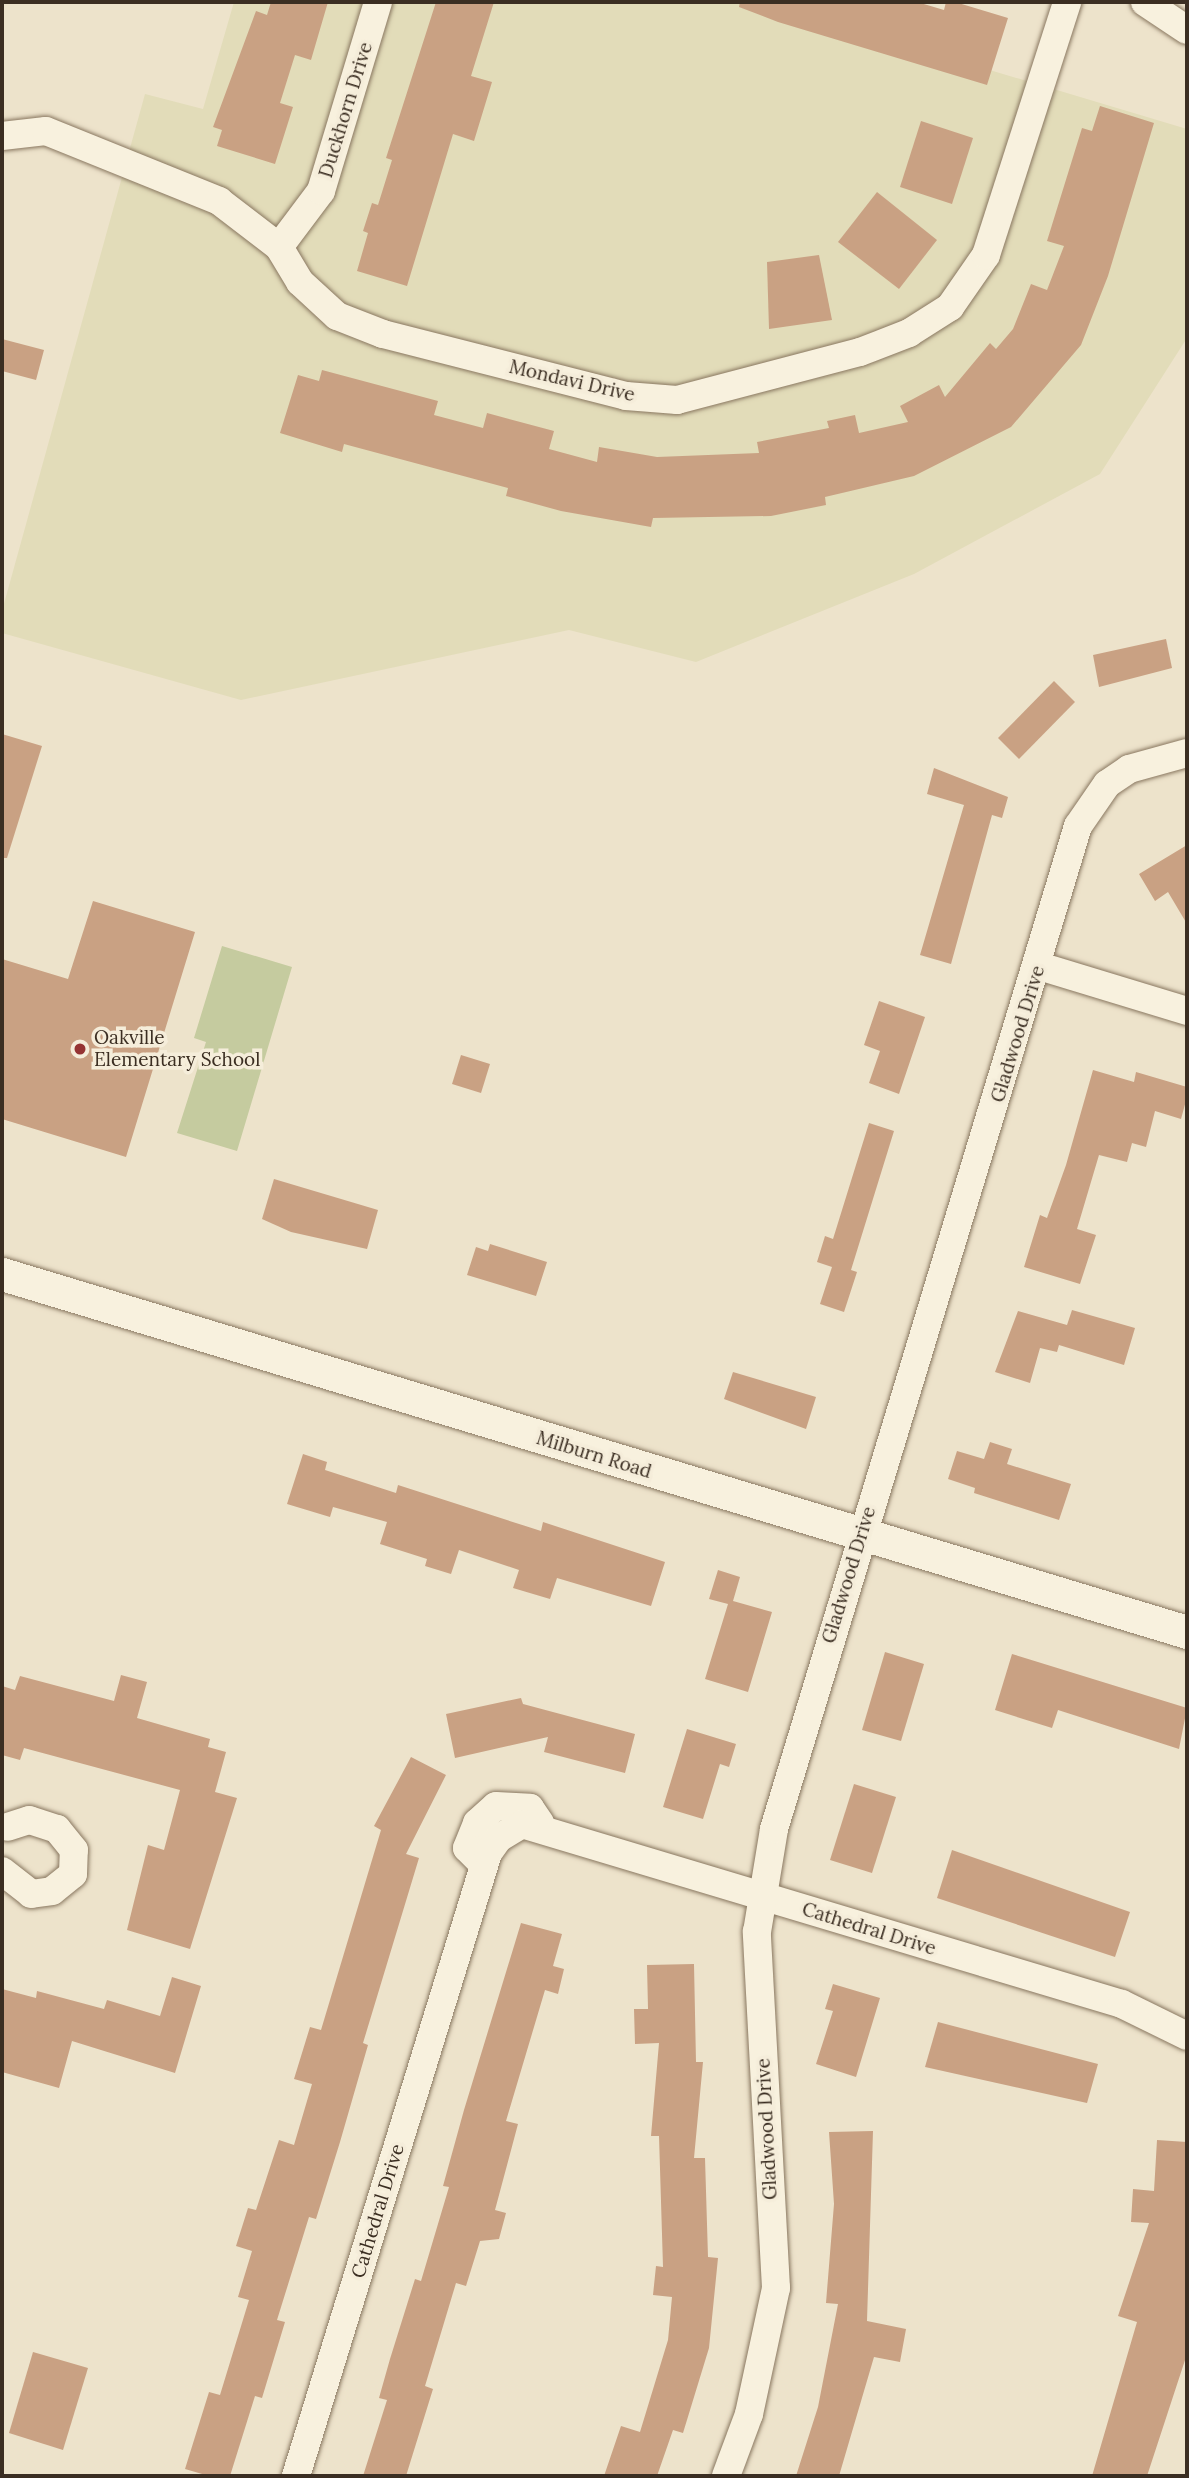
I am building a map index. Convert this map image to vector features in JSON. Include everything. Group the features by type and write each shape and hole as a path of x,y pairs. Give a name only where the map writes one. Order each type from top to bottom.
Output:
{"street":[{"name":"Duckhorn Drive","path":"279,247 321,191 379,2"},
{"name":"Mondavi Drive","path":"2,136 46,131 89,144 219,201 279,247 300,282 337,316 383,334 626,396 677,400 860,352 909,333 950,307 986,255 1067,2"},
{"path":"1145,2 1187,30"},
{"name":"Gladwood Drive","path":"726,2476 748,2414 776,2288 760,1896 774,1829 861,1535 1088,807 1107,784 1129,769 1187,753"},
{"path":"1039,966 1187,1011"},
{"name":"Milburn Road","path":"2,1274 1187,1632"},
{"path":"2,1871 31,1894 52,1891 73,1874 74,1850 57,1829 29,1820 4,1832"},
{"name":"Cathedral Drive","path":"296,2476 484,1865 499,1838 522,1824 1122,2004 1187,2036"}],"shaded area":[{"path":"234,2 763,2 1187,129 1187,338 1100,474 914,574 696,662 569,630 241,700 2,633 2,611 145,94 203,109"}],"green space":[{"path":"222,946 292,967 237,1151 177,1133 206,1042 194,1038"}],"building":[{"path":"271,2 328,2 311,60 295,55 280,103 293,107 275,164 217,146 222,130 213,127 256,11 267,15"},
{"path":"436,2 494,2 471,76 492,82 474,141 453,134 407,286 357,271 368,233 363,231 372,203 378,205 392,160 386,158"},
{"path":"740,2 917,2 944,10 946,2 955,2 1008,18 987,85 778,22 739,7"},
{"path":"1100,106 1154,123 1108,276 1081,345 1011,427 914,476 825,497 826,505 771,516 653,518 651,527 561,511 506,496 508,488 344,444 342,452 280,433 298,375 319,381 322,370 438,401 434,415 483,428 487,413 554,431 549,449 597,462 599,447 657,457 759,453 757,442 829,428 827,421 855,415 859,433 908,422 900,406 939,385 945,397 990,343 996,349 1013,329 1031,284 1047,290 1064,246 1047,241 1082,128 1092,131"},
{"path":"921,121 973,138 952,204 900,187"},
{"path":"877,192 937,240 899,289 838,242"},
{"path":"819,255 832,320 769,329 767,262"},
{"path":"2,339 44,350 36,380 2,371"},
{"path":"1166,639 1172,668 1099,687 1093,655"},
{"path":"1054,681 1075,702 1019,759 998,738"},
{"path":"2,734 42,746 7,858 2,858"},
{"path":"934,768 1008,797 1002,818 992,815 951,964 920,955 964,805 927,794"},
{"path":"1187,845 1187,924 1168,892 1155,901 1139,874"},
{"name":"Oakville Elementary School","path":"93,901 195,932 126,1157 2,1119 2,959 68,979"},
{"path":"879,1001 925,1017 899,1094 869,1083 880,1051 864,1045"},
{"path":"461,1055 490,1064 481,1093 452,1084"},
{"path":"1093,1070 1134,1082 1136,1072 1187,1087 1187,1097 1181,1119 1155,1111 1146,1147 1132,1143 1127,1162 1099,1155 1077,1229 1096,1235 1080,1284 1024,1267 1040,1215 1047,1218 1066,1165"},
{"path":"869,1123 894,1131 851,1270 857,1272 844,1312 820,1304 832,1267 817,1262 825,1236 833,1239"},
{"path":"274,1179 378,1210 367,1249 291,1232 262,1219"},
{"path":"490,1244 547,1262 536,1296 467,1275 476,1247 488,1251"},
{"path":"1072,1310 1135,1328 1124,1365 1059,1345 1057,1352 1040,1348 1030,1383 995,1372 1018,1311 1067,1325"},
{"path":"733,1372 816,1397 806,1429 724,1399"},
{"path":"990,1442 1012,1449 1007,1464 1071,1484 1059,1520 974,1493 975,1488 948,1479 957,1451 984,1459"},
{"path":"303,1454 327,1462 325,1470 396,1493 398,1485 541,1531 543,1522 665,1562 651,1606 557,1578 550,1599 513,1588 519,1570 459,1550 451,1574 425,1566 427,1559 380,1544 387,1522 333,1507 330,1517 287,1504"},
{"path":"718,1570 740,1577 733,1601 772,1612 748,1692 705,1679 728,1604 709,1599"},
{"path":"885,1652 924,1664 901,1741 862,1730"},
{"path":"1012,1654 1187,1708 1179,1749 1058,1710 1052,1728 995,1710"},
{"path":"121,1675 147,1682 137,1718 210,1739 208,1747 226,1752 215,1792 237,1798 190,1949 127,1930 148,1845 164,1850 180,1790 24,1748 20,1760 2,1755 2,1686 15,1690 20,1676 114,1701"},
{"path":"521,1698 523,1704 635,1734 625,1773 544,1752 548,1737 455,1758 446,1714"},
{"path":"687,1729 736,1744 729,1767 720,1764 703,1819 663,1807"},
{"path":"411,1757 446,1775 406,1854 419,1858 363,2043 368,2045 340,2142 316,2219 309,2217 277,2320 285,2322 262,2398 255,2396 230,2476 209,2476 185,2469 209,2392 220,2395 249,2300 238,2297 252,2251 236,2246 248,2208 256,2210 279,2140 294,2145 312,2084 294,2079 310,2027 321,2030 381,1830 374,1826"},
{"path":"854,1784 896,1797 872,1873 830,1860"},
{"path":"952,1850 1130,1912 1115,1957 937,1898"},
{"path":"521,1923 562,1934 553,1966 564,1969 558,1994 545,1990 506,2121 518,2124 495,2210 506,2213 499,2239 480,2241 466,2286 456,2283 425,2386 433,2389 406,2476 363,2476 387,2400 379,2398 390,2359 415,2279 421,2281 449,2187 443,2186 464,2110"},
{"path":"694,1964 696,2062 703,2062 694,2158 705,2158 708,2257 718,2258 709,2348 683,2433 673,2430 657,2476 604,2476 621,2426 640,2432 668,2340 672,2297 653,2295 656,2266 663,2267 659,2136 651,2136 659,2043 635,2044 634,2009 648,2009 647,1965"},
{"path":"172,1977 201,1986 175,2073 72,2041 59,2088 2,2072 2,1989 36,1998 37,1991 104,2009 107,2000 160,2016"},
{"path":"833,1984 880,1998 856,2077 816,2064 833,2011 825,2009"},
{"path":"938,2022 1098,2064 1087,2103 925,2067"},
{"path":"873,2131 867,2321 906,2329 900,2362 874,2357 839,2476 796,2476 818,2407 838,2304 826,2303 834,2204 829,2132"},
{"path":"1157,2140 1187,2142 1187,2354 1147,2476 1092,2476 1137,2322 1118,2316 1149,2223 1131,2222 1133,2189 1154,2191"},
{"path":"33,2352 88,2368 63,2450 9,2433"}],"place":[{"name":"Oakville Elementary School","path":"80,1049"}]}
